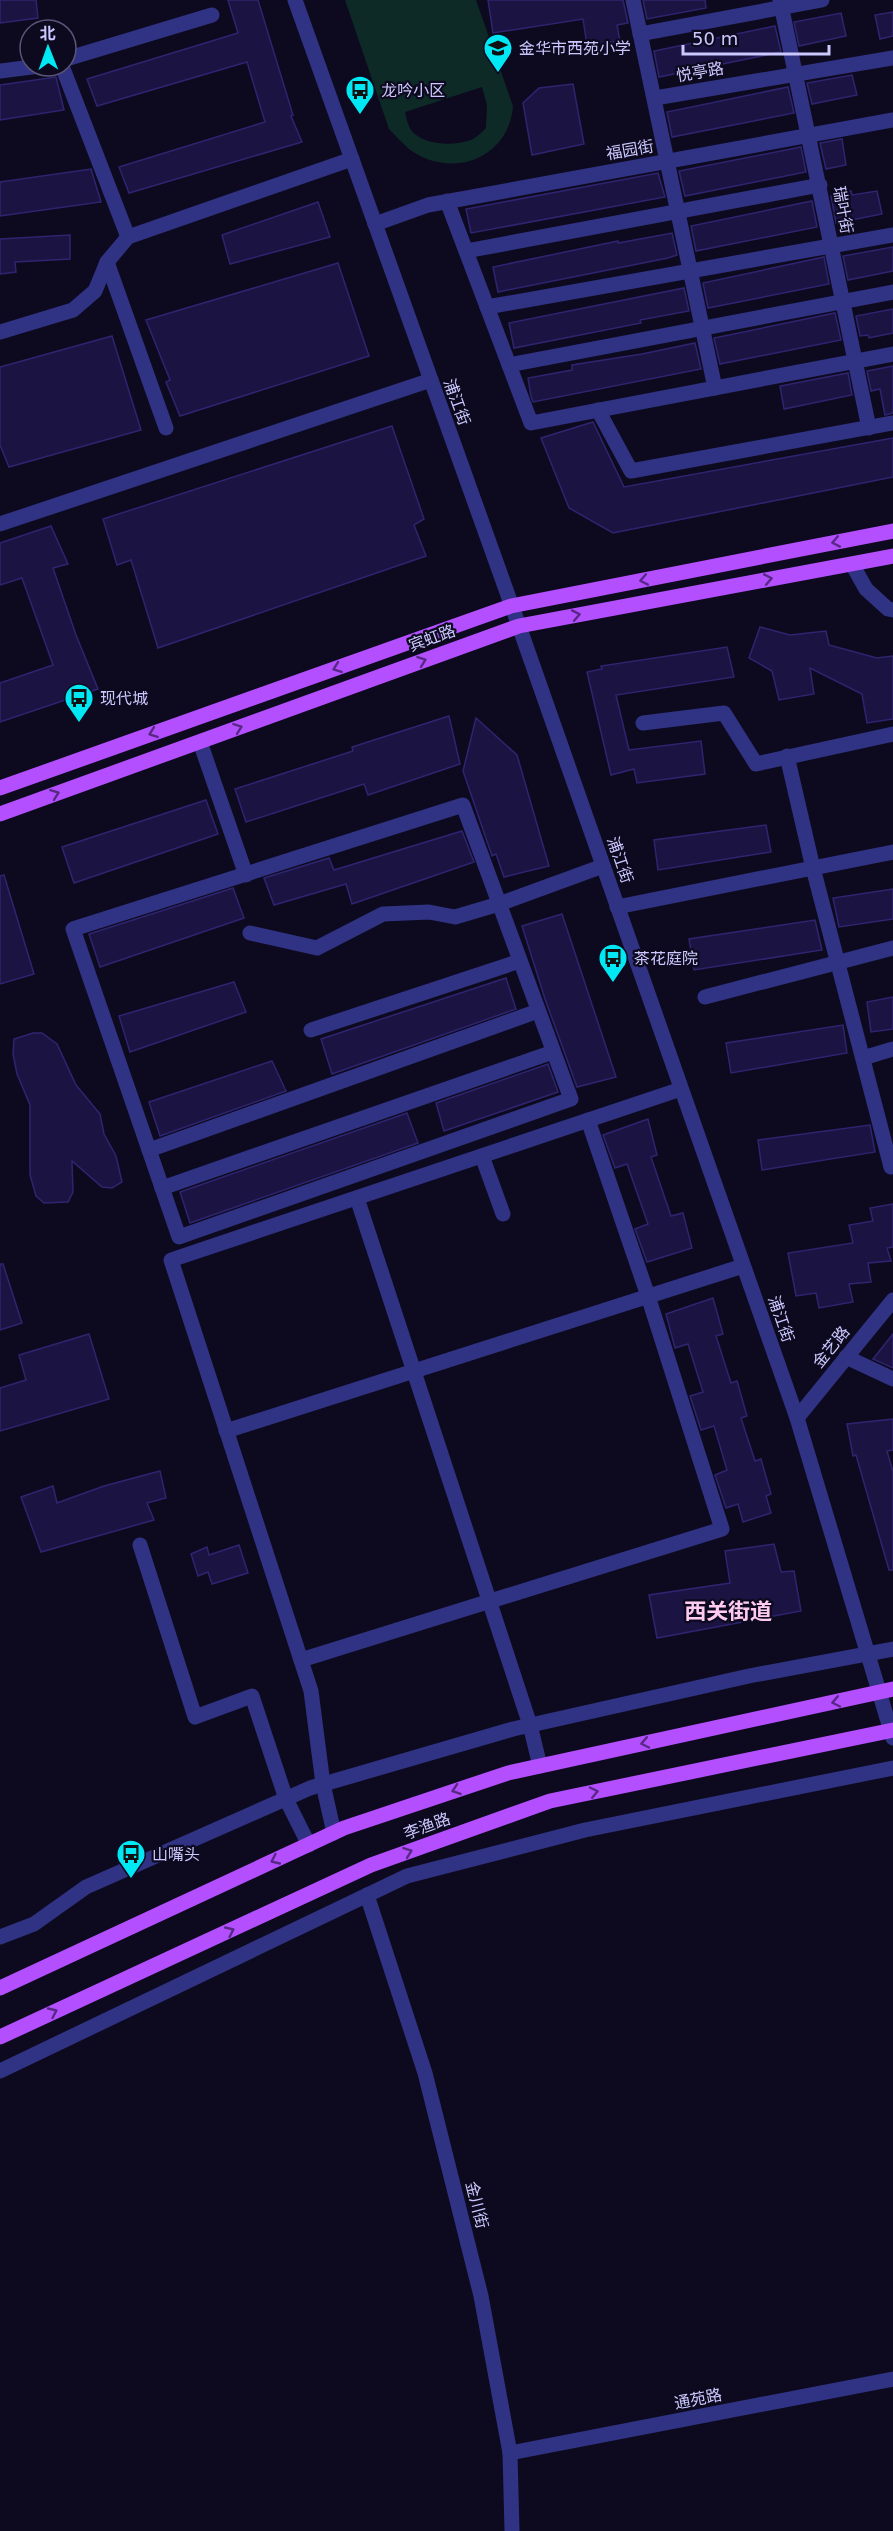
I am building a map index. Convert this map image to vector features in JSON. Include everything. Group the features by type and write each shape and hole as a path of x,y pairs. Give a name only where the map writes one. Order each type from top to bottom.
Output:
{"main road":[{"name":"宾虹路","path":"0,788 511,606 893,531"},
{"name":"宾虹路","path":"0,814 519,626 893,556"},
{"name":"李渔路","path":"0,1988 334,1833 508,1773 886,1691"},
{"name":"李渔路","path":"0,2037 371,1865 550,1801 892,1733"}],"street":[{"name":"浦江街","path":"295,0 519,626 797,1418 867,1654 886,1691 892,1733"},
{"path":"633,0 669,161 715,388"},
{"path":"640,34 781,4 822,0"},
{"name":"瑞叶街","path":"781,4 869,428"},
{"path":"78,54 212,15"},
{"name":"悦亭路","path":"655,98 893,58"},
{"path":"0,70 18,68"},
{"path":"67,78 128,237"},
{"name":"福园街","path":"375,224 428,205 447,201 893,120"},
{"path":"0,332 73,310 95,291 108,262 128,237 352,159"},
{"path":"466,251 820,185"},
{"path":"447,201 531,423 893,354"},
{"path":"487,308 893,235"},
{"path":"108,262 166,428"},
{"path":"509,364 893,292"},
{"path":"0,524 430,380"},
{"path":"598,410 632,471 893,423"},
{"path":"852,564 866,589 888,609 893,610"},
{"path":"643,723 724,712 756,764 893,734"},
{"path":"200,742 246,875"},
{"path":"787,756 813,868 891,1167 893,1165"},
{"path":"463,805 499,904 571,1099 180,1237 73,929 463,805"},
{"path":"617,907 893,852"},
{"path":"250,933 316,948 383,914 429,912 455,917 499,904 603,866"},
{"path":"705,997 893,948"},
{"path":"311,1030 520,961"},
{"path":"149,1150 538,1011"},
{"path":"863,1058 893,1049"},
{"path":"162,1188 553,1052"},
{"path":"334,1833 323,1784 311,1691 171,1260 681,1089"},
{"path":"301,1660 722,1529 648,1296 588,1120"},
{"path":"482,1156 503,1214"},
{"path":"357,1198 530,1725 540,1766"},
{"path":"226,1431 743,1266"},
{"name":"金艺路","path":"797,1418 893,1300"},
{"path":"846,1357 893,1379"},
{"path":"140,1545 195,1718 252,1696 286,1798 309,1845"},
{"path":"0,1937 34,1924 86,1887 286,1798 323,1784 530,1725 749,1676 893,1649"},
{"path":"0,2071 407,1876 573,1833 893,1768"},
{"name":"金川街","path":"367,1895 425,2073 481,2296 510,2453 512,2531"},
{"name":"通苑路","path":"510,2453 893,2379"}],"green space":[{"path":"345,0 476,0 513,106 509,124 501,139 489,151 475,159 459,163 442,163 425,158 409,149 389,129","holes":["482,87 487,105 486,128 471,140 448,144 431,142 416,135 410,128 405,112"]}],"building":[{"path":"0,0 36,0 38,18 18,18 18,21 0,23"},
{"path":"228,0 258,0 293,115 291,116 302,142 129,193 119,167 265,122 247,62 97,106 87,79 238,33"},
{"path":"488,0 623,0 628,23 617,25 620,41 587,45 583,19 493,33"},
{"path":"643,0 705,0 706,8 647,19"},
{"path":"893,12 893,36 880,39 875,15"},
{"path":"841,13 846,36 799,46 794,22"},
{"path":"775,26 781,52 659,77 654,51"},
{"path":"852,75 857,95 812,104 807,83"},
{"path":"56,78 64,110 0,120 0,85"},
{"path":"573,84 584,144 532,155 523,103 539,88"},
{"path":"788,87 794,113 672,137 667,112"},
{"path":"842,139 846,165 826,169 820,143"},
{"path":"801,147 806,172 685,196 679,171"},
{"path":"91,169 101,202 0,216 0,182"},
{"path":"658,173 665,197 471,233 466,209"},
{"path":"851,191 852,195 877,191 882,214 836,223 831,196"},
{"path":"812,201 817,227 696,251 691,226"},
{"path":"318,202 330,237 230,264 222,235"},
{"path":"672,233 677,255 498,292 493,267 618,241 618,243"},
{"path":"70,235 70,259 15,262 16,272 0,274 0,239"},
{"path":"893,247 893,271 848,280 843,256"},
{"path":"824,257 829,284 708,308 703,283"},
{"path":"338,263 369,356 180,416 166,382 170,380 146,320"},
{"path":"684,288 689,311 640,320 641,323 514,348 509,323"},
{"path":"893,309 893,333 869,338 868,335 860,336 856,316"},
{"path":"835,313 841,340 720,364 714,338"},
{"path":"112,336 141,430 9,467 0,445 0,367"},
{"path":"695,343 701,369 533,402 528,378 572,370 572,365"},
{"path":"893,366 893,413 885,415 880,389 871,391 867,371"},
{"path":"848,373 852,395 784,409 780,386"},
{"path":"593,422 624,487 893,438 893,477 613,533 569,508 541,438"},
{"path":"392,426 424,519 414,525 426,556 158,648 131,560 117,565 103,519"},
{"path":"51,526 68,564 53,568 98,689 0,722 0,683 53,665 22,578 0,585 0,543"},
{"path":"760,627 790,635 826,631 829,645 877,658 893,656 893,719 867,723 862,694 810,668 814,694 779,700 772,671 749,658"},
{"path":"727,647 734,677 616,695 629,750 701,741 705,774 637,783 634,769 611,775 587,672 602,669 601,666"},
{"path":"449,716 460,764 368,795 364,784 246,822 235,789 353,751 352,747"},
{"path":"476,718 517,755 549,866 504,877 496,854 492,856 463,771"},
{"path":"206,800 218,834 74,883 62,847"},
{"path":"766,825 771,852 658,870 654,840"},
{"path":"462,831 474,862 352,904 346,884 274,905 264,878 329,858 334,870"},
{"path":"4,875 34,974 0,984 0,876"},
{"path":"233,888 244,918 100,967 89,934"},
{"path":"893,889 893,919 839,927 833,898"},
{"path":"562,914 616,1077 577,1087 545,999 522,926"},
{"path":"815,920 822,950 694,970 689,939"},
{"path":"506,978 516,1009 332,1074 321,1039"},
{"path":"234,982 246,1012 130,1052 119,1016"},
{"path":"893,997 893,1029 871,1032 867,1002"},
{"path":"843,1025 847,1053 731,1073 726,1043"},
{"path":"33,1033 42,1033 57,1044 76,1085 100,1114 104,1134 116,1156 122,1182 112,1188 102,1187 72,1161 73,1192 68,1202 44,1203 36,1196 30,1175 30,1105 17,1074 13,1054 14,1039"},
{"path":"272,1061 286,1091 160,1136 149,1102"},
{"path":"548,1064 558,1092 444,1131 436,1103"},
{"path":"407,1113 418,1143 190,1223 180,1192"},
{"path":"648,1119 657,1155 651,1157 671,1216 683,1213 692,1248 647,1262 635,1229 648,1224 627,1164 615,1168 603,1135"},
{"path":"870,1125 875,1152 762,1170 758,1140"},
{"path":"893,1204 893,1247 887,1248 891,1261 868,1263 871,1282 849,1284 853,1302 819,1308 816,1293 796,1296 788,1253 853,1243 849,1225 873,1221 870,1208"},
{"path":"0,1264 3,1264 22,1323 0,1330"},
{"path":"713,1298 723,1334 716,1336 731,1383 737,1381 747,1416 741,1418 755,1461 761,1459 771,1494 766,1496 771,1513 743,1522 738,1504 726,1508 715,1475 727,1470 714,1426 701,1430 690,1396 703,1392 688,1344 675,1348 666,1314"},
{"path":"89,1334 109,1399 0,1431 0,1388 26,1380 19,1355"},
{"path":"893,1334 893,1368 873,1359"},
{"path":"893,1419 893,1450 887,1451 893,1472 893,1570 889,1570 856,1455 853,1456 847,1424"},
{"path":"160,1471 166,1498 147,1503 154,1520 41,1552 21,1497 53,1486 57,1503 104,1486"},
{"path":"774,1544 781,1572 794,1571 801,1611 657,1638 649,1595 730,1583 725,1551"},
{"path":"239,1545 248,1573 212,1584 208,1572 198,1576 191,1554 207,1547 209,1555"}],"place":[{"name":"金华市西苑小学","path":"498,74"},
{"name":"龙吟小区","path":"360,116"},
{"name":"现代城","path":"79,724"},
{"name":"茶花庭院","path":"613,984"},
{"name":"山嘴头","path":"131,1880"}],"district":[{"name":"西关街道","path":"728,1611"}]}
